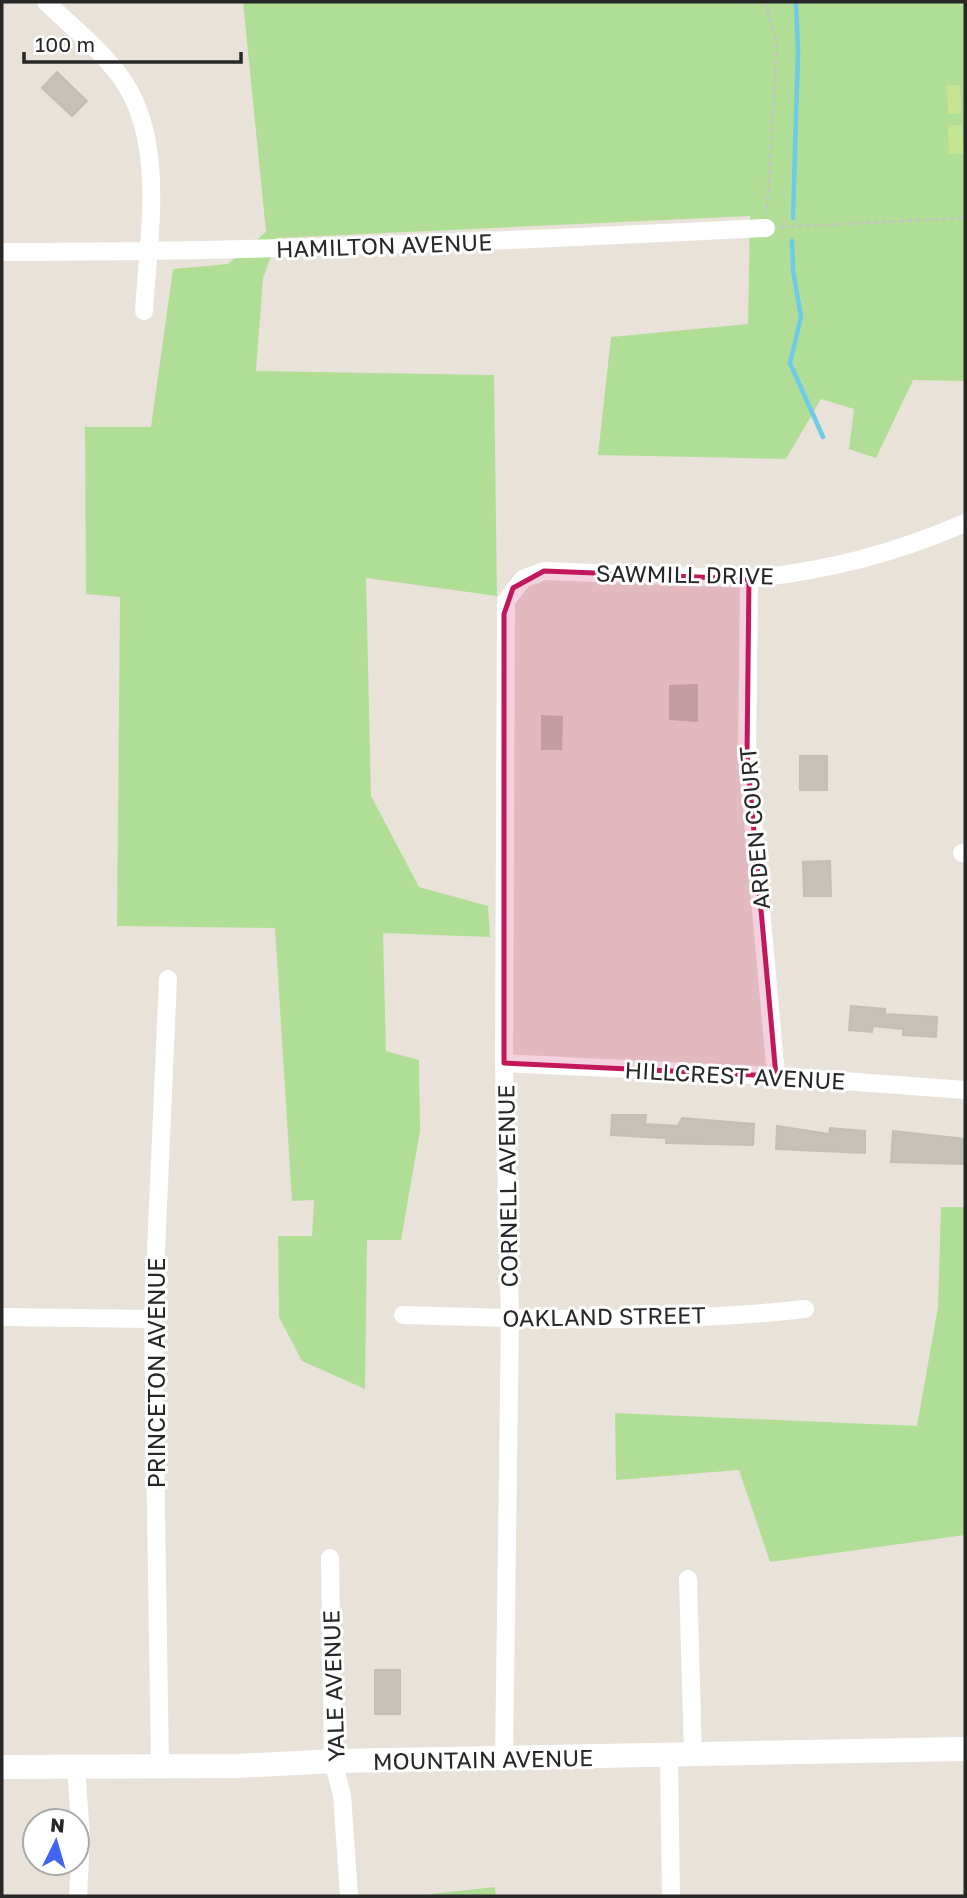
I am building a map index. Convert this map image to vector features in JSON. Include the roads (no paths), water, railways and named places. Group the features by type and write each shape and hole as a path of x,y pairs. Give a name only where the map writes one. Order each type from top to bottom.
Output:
{"main road":[{"name":"MOUNTAIN AVENUE","path":"2,1767 160,1766 965,1748"}],"street":[{"path":"46,2 113,68 139,109 151,156 145,311"},
{"name":"HAMILTON AVENUE","path":"2,251 148,252 441,245 766,228"},
{"name":"SAWMILL DRIVE","path":"504,614 513,588 523,579 544,571 749,579 854,563 965,523"},
{"name":"ARDEN COURT","path":"749,579 747,754 776,1076"},
{"name":"CORNELL AVENUE","path":"504,614 504,1063 510,1318 505,1759"},
{"name":"PRINCETON AVENUE","path":"160,1766 153,1319 169,979"},
{"name":"HILLCREST AVENUE","path":"504,1063 776,1076 965,1090"},
{"name":"OAKLAND STREET","path":"402,1315 510,1318 743,1315 805,1309"},
{"path":"2,1317 153,1319"},
{"name":"YALE AVENUE","path":"330,1558 333,1761 342,1795 349,1896"},
{"path":"671,1896 681,1755 688,1579"},
{"path":"76,1767 81,1837 78,1896"}],"waterway":[{"path":"793,218 798,52 796,2"},
{"path":"792,241 793,270 801,317 790,363 823,437"}]}
